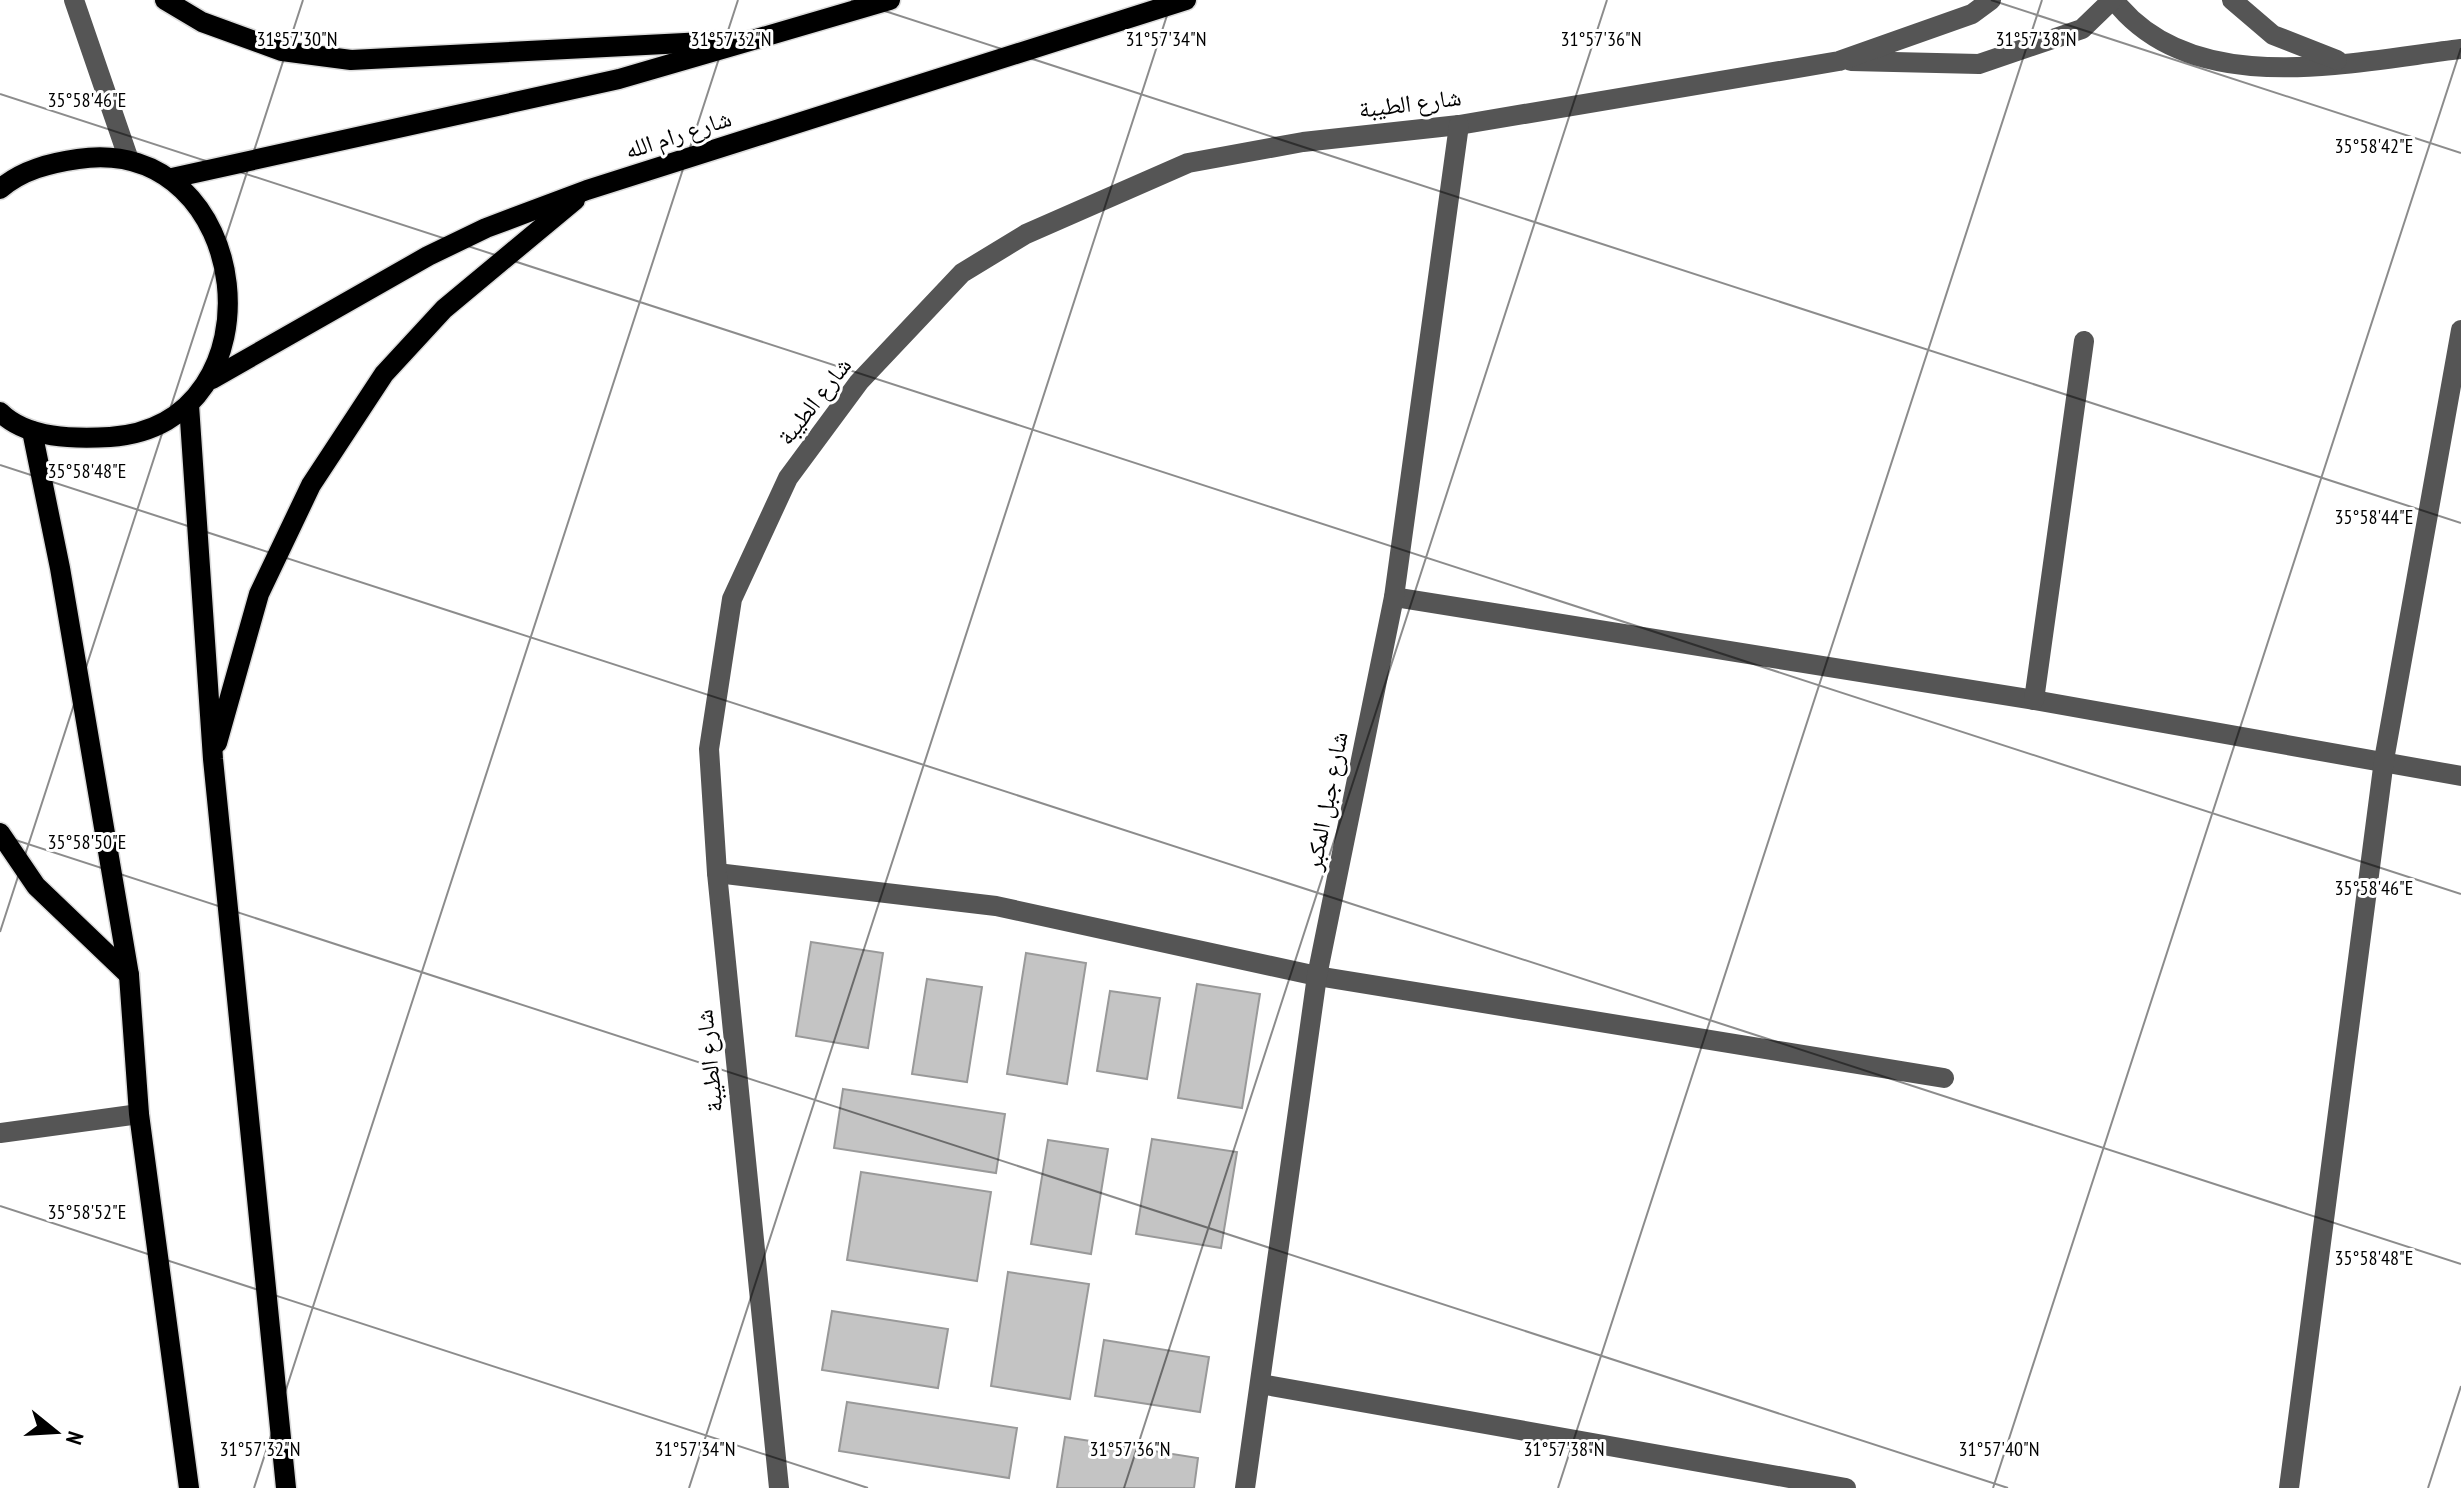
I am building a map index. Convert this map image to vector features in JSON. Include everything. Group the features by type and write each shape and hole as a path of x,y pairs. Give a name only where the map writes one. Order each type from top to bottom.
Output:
{"main road":[{"path":"165,0 202,22 282,51 351,60 764,39"},
{"path":"172,178 619,79 890,0"},
{"name":"شارع رام الله","path":"212,379 428,256 486,228 587,190 1186,0"},
{"path":"0,189 11,179 49,163 92,157 129,160 172,178 201,208 218,242 229,278 227,324 212,379 189,405 154,427 115,436 76,439 32,431 1,415"},
{"path":"213,759 259,594 311,485 376,386 444,309 587,190"},
{"path":"189,405 213,759 286,1488"},
{"path":"32,431 65,594 129,975 139,1114 189,1488"},
{"path":"0,833 36,886 129,975"}],"street":[{"path":"74,0 129,160"},
{"name":"شارع الطيبة","path":"779,1488 717,873 709,749 732,599 788,478 859,382 962,273 1026,234 1188,163 1303,142 1459,125 1839,61 1972,14 1991,0"},
{"path":"2113,0 2129,20 2156,39 2180,51 2236,67 2345,63 2461,49"},
{"name":"شارع الطيبة","path":"1839,61 1979,64 2082,29 2113,0"},
{"path":"2232,0 2273,35 2345,63"},
{"name":"شارع جبل المكبر","path":"1245,1488 1317,976 1394,597 1459,125"},
{"path":"2289,1488 2384,760 2461,330"},
{"path":"2034,700 2084,341"},
{"path":"1394,597 2034,700 2461,776"},
{"path":"717,873 996,906 1317,976 1944,1078"},
{"path":"0,1133 139,1114"},
{"path":"1260,1384 1846,1488"}],"building":[{"path":"811,942 883,953 868,1048 796,1036"},
{"path":"1026,953 1086,963 1067,1084 1007,1074"},
{"path":"927,979 982,987 967,1082 912,1074"},
{"path":"1197,984 1260,994 1242,1108 1178,1098"},
{"path":"1110,991 1160,998 1147,1079 1097,1071"},
{"path":"843,1089 1005,1114 996,1173 834,1148"},
{"path":"1152,1139 1237,1152 1221,1248 1136,1234"},
{"path":"1048,1140 1108,1149 1091,1254 1031,1244"},
{"path":"861,1172 991,1192 977,1281 847,1260"},
{"path":"1008,1272 1089,1284 1070,1399 991,1386"},
{"path":"832,1311 948,1329 938,1388 822,1370"},
{"path":"1104,1340 1209,1357 1200,1412 1095,1396"},
{"path":"847,1402 1017,1428 1009,1478 839,1451"},
{"path":"1065,1437 1198,1458 1194,1488 1057,1488"}]}
